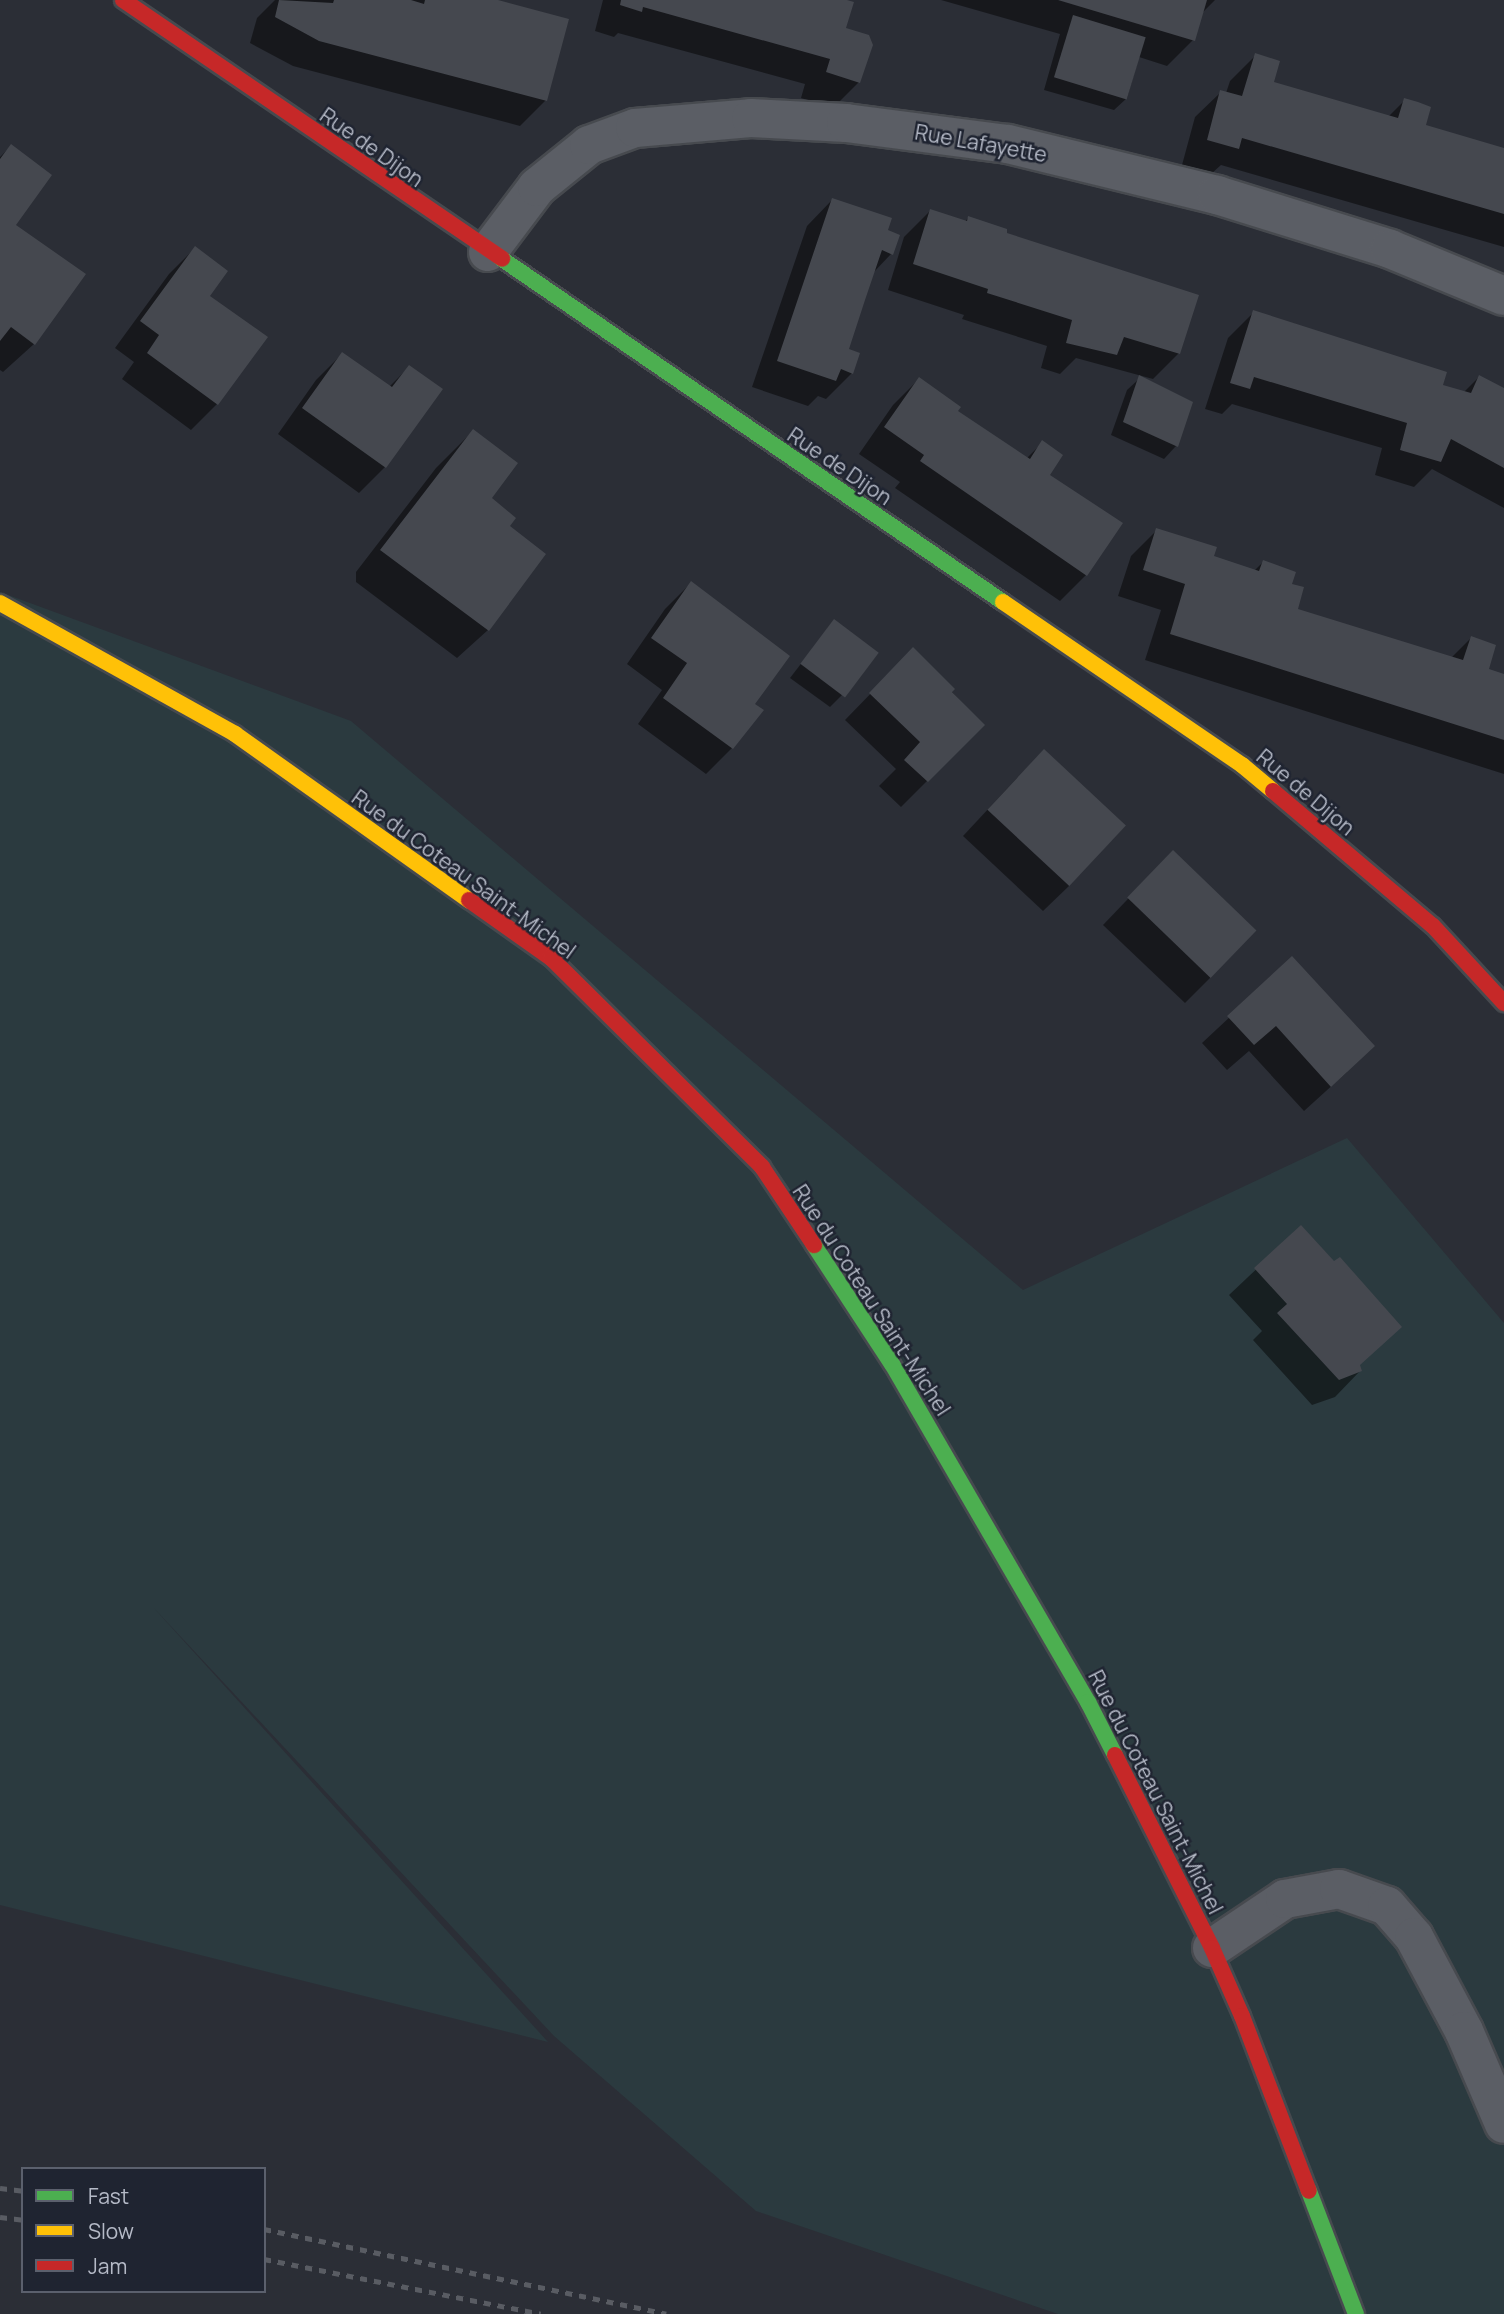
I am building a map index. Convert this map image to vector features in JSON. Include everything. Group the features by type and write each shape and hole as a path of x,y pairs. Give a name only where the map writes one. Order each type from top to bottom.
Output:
{"street":[{"name":"Rue de Dijon","path":"123,0 1242,765 1433,926 1504,1003"},
{"name":"Rue Lafayette","path":"488,252 537,187 589,145 635,128 751,118 846,123 1008,144 1217,195 1390,249 1504,296"},
{"name":"Rue du Coteau Saint-Michel","path":"0,603 235,734 551,958 762,1167 892,1364 1088,1702 1212,1948 1242,2016 1356,2314"},
{"path":"1212,1948 1285,1899 1339,1889 1387,1906 1414,1937 1452,2007 1504,2124"}],"shaded area":[{"path":"0,592 351,721 1023,1290 1347,1138 1504,1323 1504,2314 1058,2314 756,2211 554,2036 152,1606 548,2042 0,1905"}],"building":[{"path":"279,0 333,3 334,0 411,0 424,4 425,0 498,0 569,19 547,101 319,41 275,17"},
{"path":"621,0 847,0 854,2 846,28 869,35 873,45 860,83 826,72 830,59 643,7 642,12 620,5"},
{"path":"1058,0 1207,0 1195,41"},
{"path":"1073,15 1146,37 1127,99 1054,77"},
{"path":"1255,53 1280,61 1274,82 1398,118 1404,98 1418,102 1431,107 1426,125 1504,148 1504,214 1242,138 1239,149 1207,140 1220,90 1242,96"},
{"path":"11,144 52,175 16,225 86,274 35,345 11,327 0,341 0,159"},
{"path":"832,198 892,218 888,230 900,235 893,255 882,250 865,300 849,349 860,353 853,374 841,369 836,381 777,361"},
{"path":"930,209 967,221 968,216 1007,229 1007,233 1199,295 1180,354 1124,337 1117,355 1066,343 1072,320 987,293 988,289 913,264"},
{"path":"195,246 228,271 210,296 268,337 218,405 147,353 159,335 140,321"},
{"path":"1253,310 1447,372 1443,385 1471,393 1479,375 1504,388 1504,468 1451,439 1441,462 1400,450 1407,423 1254,377 1250,389 1230,383"},
{"path":"342,352 392,387 409,365 443,389 386,468 302,408"},
{"path":"1139,375 1193,402 1178,447 1123,422"},
{"path":"919,377 961,407 958,411 1030,459 1042,440 1063,455 1050,475 1123,523 1087,576 920,461 924,455 884,427"},
{"path":"473,429 518,463 492,498 516,518 510,526 546,554 489,631 380,550"},
{"path":"1156,528 1217,547 1214,556 1259,571 1263,560 1296,572 1292,584 1304,587 1298,609 1463,660 1471,636 1496,645 1489,669 1504,674 1504,740 1170,634 1185,584 1143,570"},
{"path":"691,581 790,656 755,704 764,710 733,749 663,698 687,663 651,638"},
{"path":"834,619 879,653 845,697 800,664"},
{"path":"913,647 955,689 952,692 985,725 928,782 904,760 920,742 869,693"},
{"path":"1044,749 1126,825 1069,886 987,810"},
{"path":"1173,850 1256,931 1211,978 1127,897"},
{"path":"1292,956 1375,1046 1331,1087 1276,1026 1254,1045 1227,1016"},
{"path":"1301,1225 1334,1261 1340,1257 1402,1327 1360,1365 1362,1371 1339,1380 1277,1313 1287,1304 1254,1268"}],"railway":[{"path":"0,2188 21,2191"},
{"path":"0,2217 21,2220"},
{"path":"266,2229 666,2314"},
{"path":"266,2259 541,2314"}],"traffic: fast":[{"path":"502,259 1003,602"},
{"path":"814,1245 892,1364 1088,1702 1115,1755"},
{"path":"1309,2191 1356,2314"}],"traffic: slow":[{"path":"1003,602 1242,765 1273,791"},
{"path":"0,603 235,734 469,900"}],"traffic: jam":[{"path":"123,0 502,259"},
{"path":"1273,791 1433,926 1504,1003"},
{"path":"469,900 551,958 762,1167 814,1245"},
{"path":"1115,1755 1212,1948 1242,2016 1309,2191"}]}
